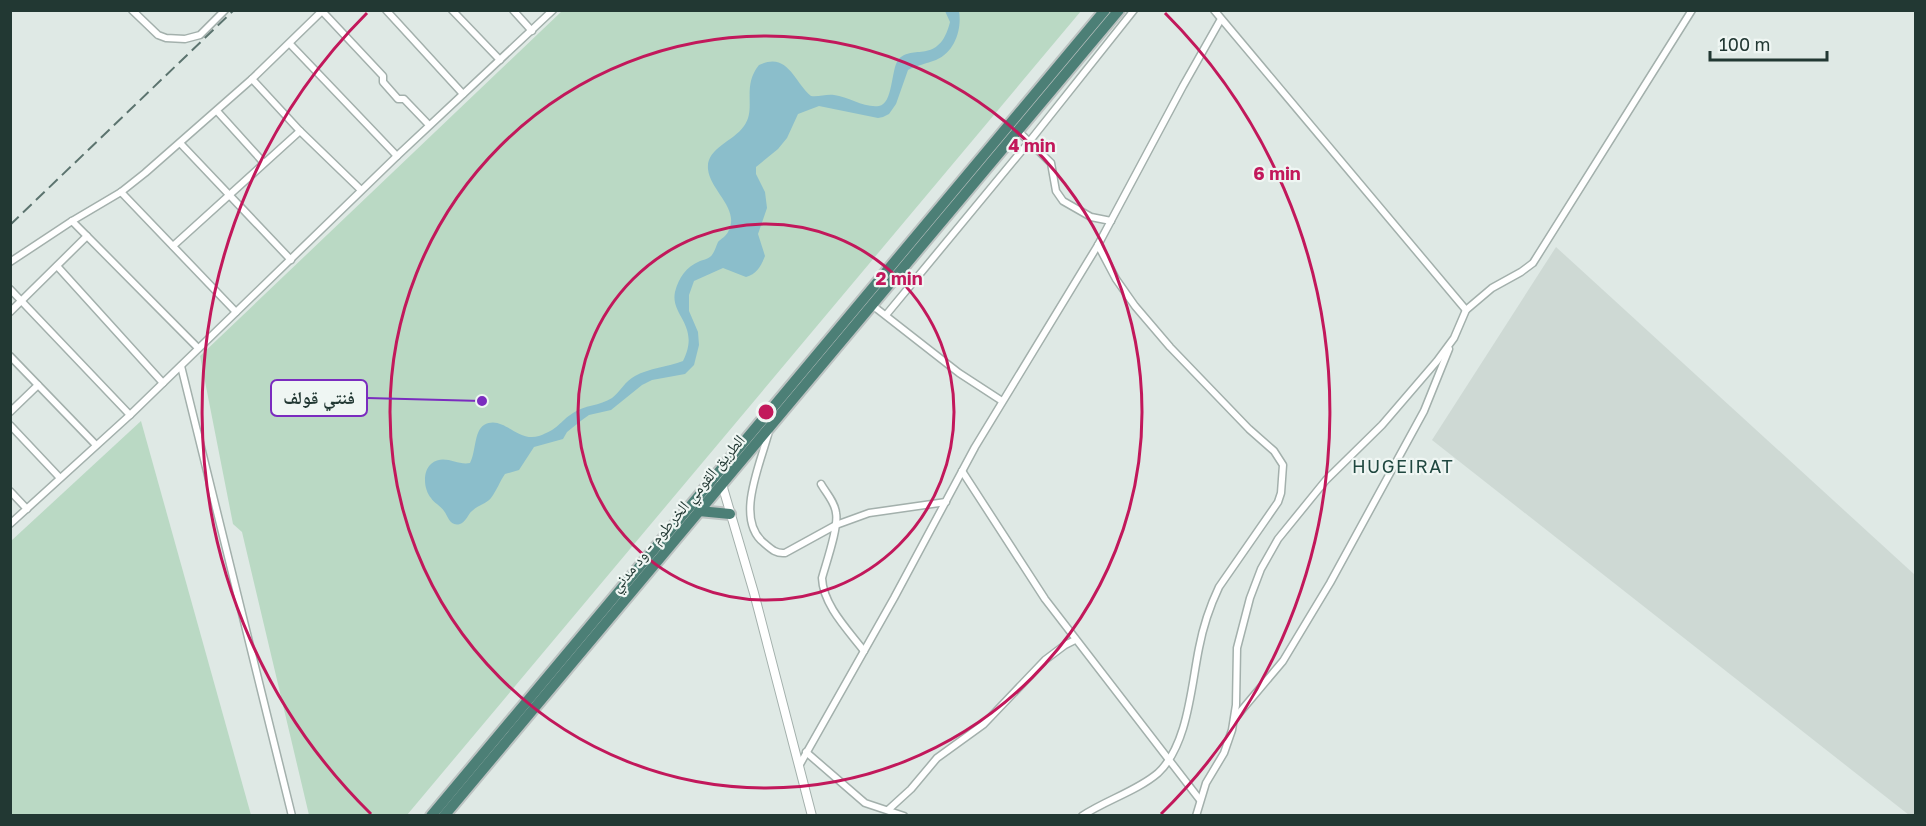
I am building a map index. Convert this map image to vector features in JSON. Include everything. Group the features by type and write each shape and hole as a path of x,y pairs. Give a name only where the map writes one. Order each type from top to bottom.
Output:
{"highway":[{"name":"الطريق القومي الخرطوم - ود مدني","path":"431,816 1105,10"},
{"name":"الطريق القومي الخرطوم - ود مدني","path":"444,816 1119,10"},
{"path":"699,511 730,514"}],"street":[{"path":"132,10 158,35 185,39 200,35 225,10"},
{"path":"386,10 463,94"},
{"path":"452,10 500,60"},
{"path":"513,10 532,31"},
{"path":"10,524 130,415 396,156 553,10"},
{"path":"886,315 1029,142 1134,10"},
{"path":"1214,10 1466,310"},
{"path":"1234,719 1283,661 1330,583 1424,411 1466,310 1492,288 1533,263 1692,10"},
{"path":"10,262 72,221 122,192 217,111 323,11 383,76 383,82 398,99 404,99 429,125"},
{"path":"799,766 1002,401 1098,245 1221,19"},
{"path":"290,44 396,156"},
{"path":"252,79 300,131 361,190"},
{"path":"217,111 264,163"},
{"path":"173,246 300,131"},
{"path":"1018,131 1051,163 1056,192 1064,201 1091,217 1111,221"},
{"path":"180,143 291,260"},
{"path":"122,192 236,312"},
{"path":"72,221 198,348"},
{"path":"10,312 87,236"},
{"path":"1082,816 1113,797 1141,785 1169,761 1177,746 1182,728 1199,647 1213,602 1220,587 1278,502 1281,493 1282,465 1274,451 1249,429 1170,347 1135,306 1116,279 1098,245"},
{"path":"57,266 163,383"},
{"path":"10,289 130,415"},
{"path":"872,305 959,373 1002,401"},
{"path":"1196,816 1206,783 1229,741 1234,719 1237,648 1250,598 1261,569 1278,539 1301,509 1326,480 1382,425 1454,338"},
{"path":"10,356 96,445"},
{"path":"181,366 292,816"},
{"path":"10,412 39,384"},
{"path":"10,425 60,478"},
{"path":"771,425 750,500 750,522 760,540 773,550 781,553 789,551 836,525 876,510 946,502"},
{"path":"962,471 1045,599 1200,800"},
{"path":"717,474 722,484 754,593 812,816"},
{"path":"821,484 834,505 836,513 836,525 822,586 836,613 864,651"},
{"path":"10,491 27,509"},
{"path":"888,810 911,789 937,758 984,724 1045,660 1076,640"},
{"path":"806,752 865,803 904,816"}],"shaded area":[{"path":"1556,247 1915,575 1915,815 1909,815 1432,440"}],"green space":[{"path":"562,11 1081,11 407,815 309,815 242,532 233,524 200,356"},
{"path":"141,421 251,815 11,815 11,541"}],"water":[{"path":"945,11 959,11 956,39 943,56 908,70 896,104 889,114 878,118 819,106 798,114 787,138 778,149 756,167 756,174 765,192 767,208 758,234 765,256 758,269 746,277 723,268 694,281 689,295 689,311 698,332 699,345 694,365 685,374 652,380 642,385 611,410 589,415 567,432 563,439 534,447 519,470 505,474 489,500 474,509 462,523 457,525 452,523 443,509 429,495 425,481 426,472 428,467 436,461 470,463 478,432 484,425 498,423 524,436 539,436 555,428 577,410 612,398 635,376 683,361 688,349 689,338 677,308 675,292 684,273 695,263 711,256 731,224 728,208 710,177 709,162 716,150 739,132 748,119 751,81 759,65 777,62 784,65 811,96 834,95 879,106 887,99 898,60 910,53 932,49 945,36 950,22"}],"railway":[{"path":"10,225 234,10"}],"place":[{"name":"فنتي قولف","path":"482,401"}],"district":[{"name":"HUGEIRAT","path":"1403,466"}]}
